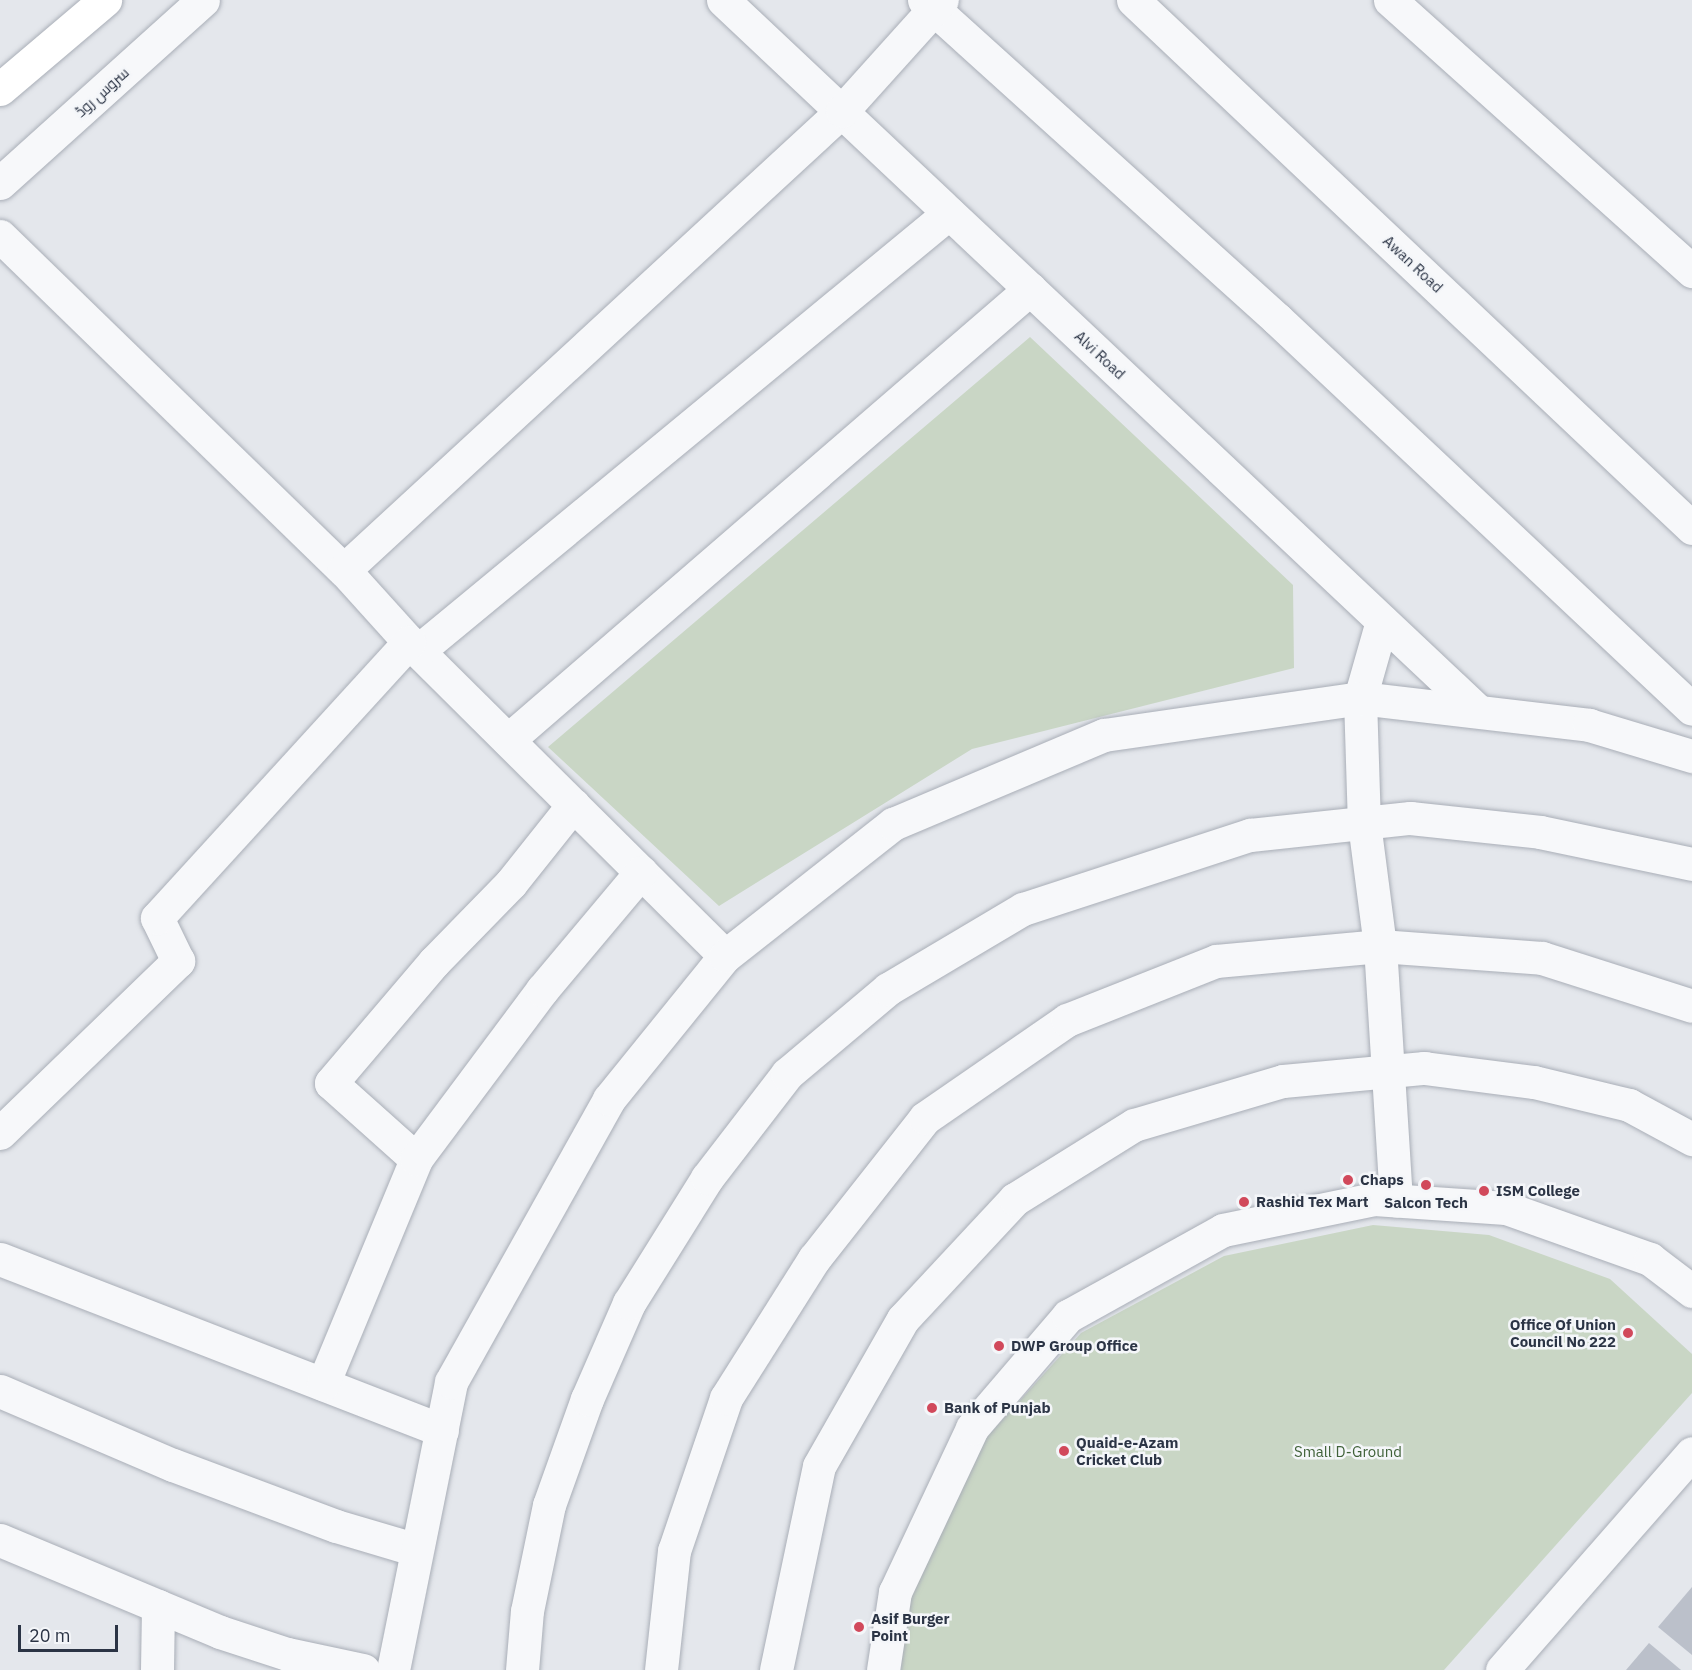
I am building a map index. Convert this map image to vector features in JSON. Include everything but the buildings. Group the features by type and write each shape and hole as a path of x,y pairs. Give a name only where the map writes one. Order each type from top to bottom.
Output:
{"main road":[{"path":"0,72 82,0"},
{"path":"0,89 105,0"}],"street":[{"name":"سروس روڈ","path":"0,183 203,0"},
{"name":"Alvi Road","path":"723,0 1477,710"},
{"name":"Awan Road","path":"1133,0 1692,528"},
{"path":"1390,0 1692,271"},
{"path":"344,570 842,111 934,3 1277,319 1692,710"},
{"path":"0,1133 178,961 157,918 413,646 949,213"},
{"path":"0,236 344,570 413,646 725,956"},
{"path":"508,740 1030,289"},
{"path":"1382,621 1360,698 1364,823 1380,945 1396,1200"},
{"path":"393,1670 451,1382 609,1099 725,956 892,824 1104,735 1360,698 1589,724 1692,756"},
{"path":"416,1159 331,1083 434,962 511,883 573,805"},
{"path":"522,1670 527,1611 549,1505 587,1399 624,1313 707,1178 787,1074 888,989 1023,909 1250,835 1410,818 1540,832 1692,864"},
{"path":"323,1384 416,1159 542,990 641,872"},
{"path":"661,1670 674,1551 726,1398 814,1259 925,1118 1067,1020 1216,960 1380,945 1542,958 1692,1006"},
{"path":"776,1670 819,1466 903,1319 1015,1199 1134,1125 1283,1081 1387,1069 1424,1068 1534,1082 1629,1105 1692,1139"},
{"path":"883,1670 895,1592 972,1428 1068,1316 1222,1230 1374,1199 1506,1208 1650,1259 1692,1291"},
{"path":"0,1259 442,1430"},
{"path":"0,1391 173,1465 336,1526 417,1550"},
{"path":"1502,1670 1692,1453"},
{"path":"0,1540 287,1662 363,1670"},
{"path":"157,1670 158,1606"}],"green space":[{"path":"1030,337 1293,585 1294,668 972,749 719,906 548,747"},
{"name":"Small D-Ground","path":"1373,1225 1489,1235 1610,1279 1692,1354 1692,1393 1444,1670 901,1670 908,1590 983,1441 1081,1333 1224,1256"}],"place":[{"name":"Chaps","path":"1348,1180"},
{"name":"Salcon Tech","path":"1426,1185"},
{"name":"ISM College","path":"1484,1191"},
{"name":"Rashid Tex Mart","path":"1244,1202"},
{"name":"Office Of Union Council No 222","path":"1628,1333"},
{"name":"DWP Group Office","path":"999,1346"},
{"name":"Bank of Punjab","path":"932,1408"},
{"name":"Quaid-e-Azam Cricket Club","path":"1064,1451"},
{"name":"Asif Burger Point","path":"859,1627"}]}
